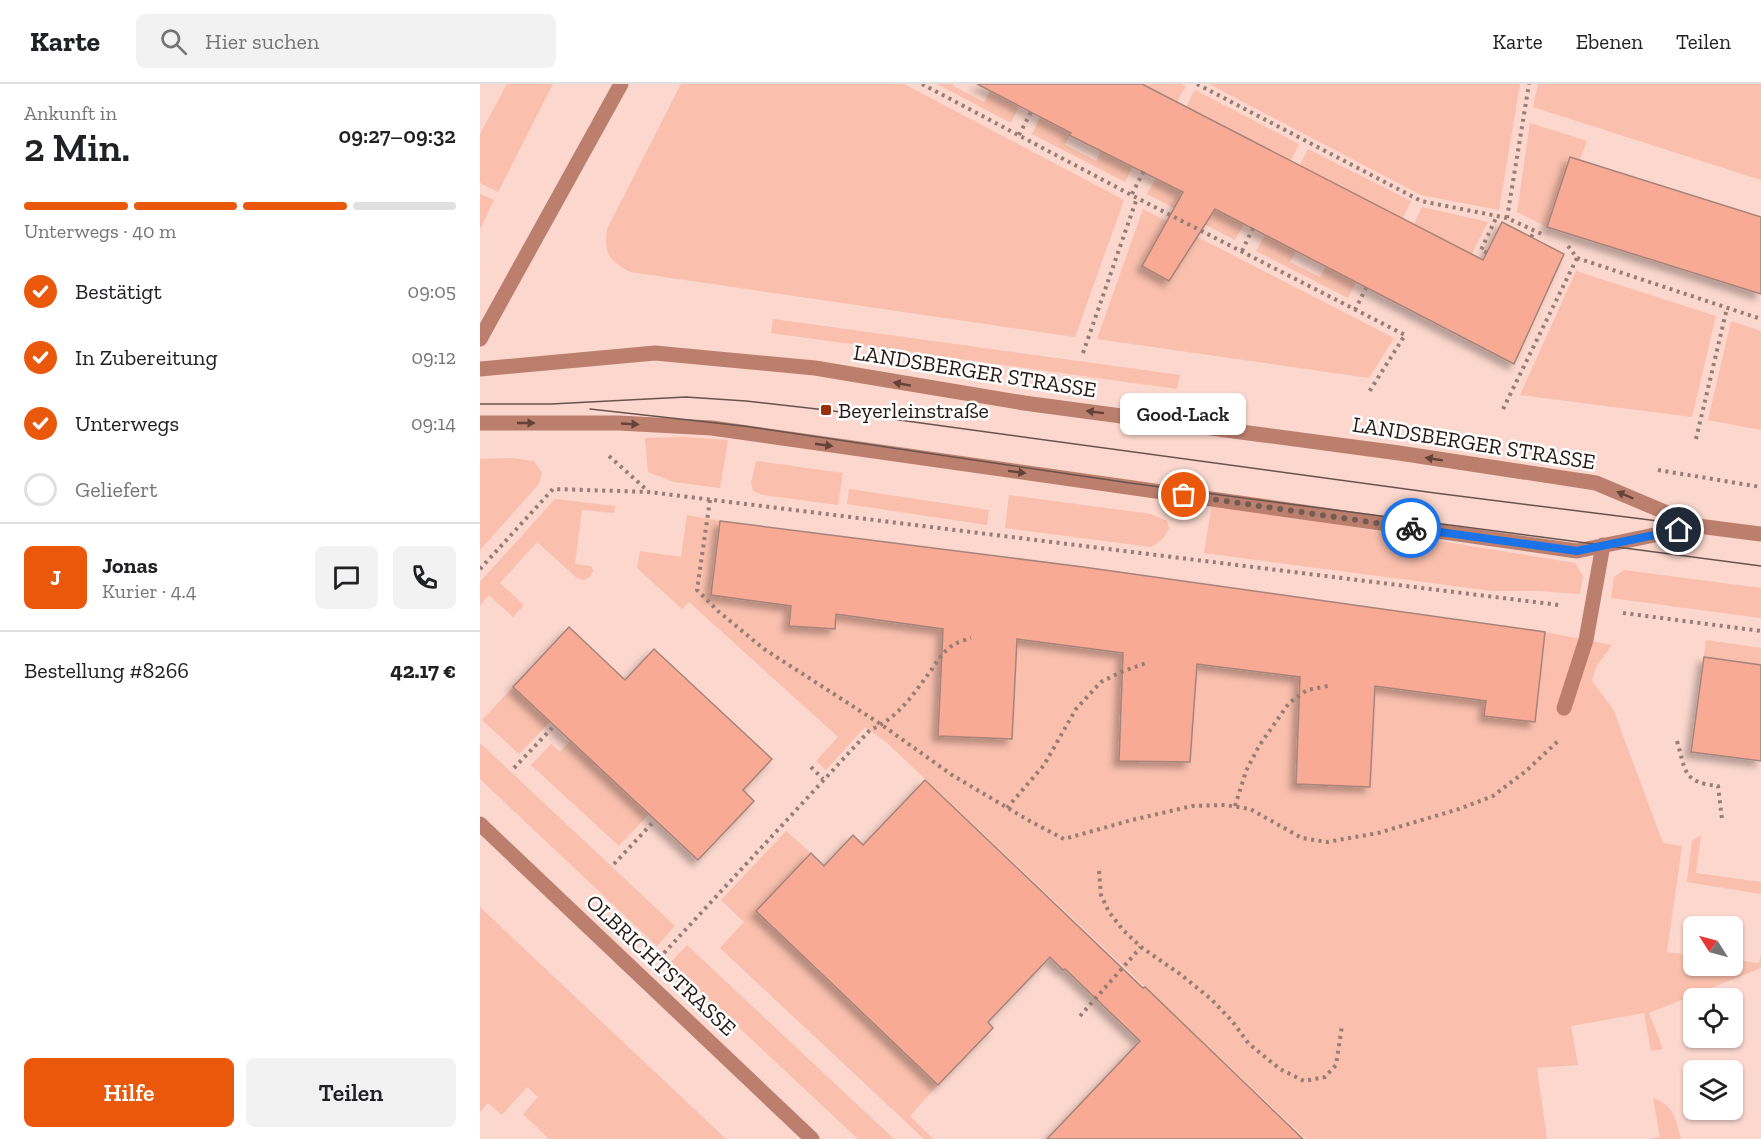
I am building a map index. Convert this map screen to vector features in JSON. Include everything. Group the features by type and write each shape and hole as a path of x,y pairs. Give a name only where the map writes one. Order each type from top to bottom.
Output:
{"street":[{"path":"480,339 621,84"},
{"name":"LANDSBERGER STRASSE","path":"480,369 656,353 815,368 1024,403 1399,453 1596,483 1698,526"},
{"path":"480,423 619,423 712,428 1577,551 1698,526 1761,534"},
{"path":"1564,708 1586,640 1603,545"},
{"name":"OLBRICHTSTRASSE","path":"480,824 812,1139"}],"path":[{"path":"922,84 1137,198 1405,335 1369,392"},
{"path":"1197,84 1421,201 1507,218 1544,235"},
{"path":"1507,218 1529,84"},
{"path":"1019,135 1030,112"},
{"path":"1132,194 1143,171"},
{"path":"1083,353 1137,198"},
{"path":"1487,253 1481,250 1497,216"},
{"path":"1242,251 1253,228"},
{"path":"1531,237 1535,231"},
{"path":"1568,246 1576,258 1761,319"},
{"path":"1503,409 1576,258"},
{"path":"1355,310 1366,288"},
{"path":"1696,439 1727,308"},
{"path":"480,568 553,489 649,492 1761,631"},
{"path":"710,499 698,590 718,611 764,649 882,725 952,775 1064,839 1192,806 1225,805 1250,809 1302,838 1327,842 1378,833 1459,809 1493,796 1526,771 1556,744 1562,734"},
{"path":"640,977 870,730 892,718 908,701 944,652 955,644 971,638"},
{"path":"1007,808 1044,765 1076,709 1101,682 1149,662"},
{"path":"1235,806 1246,771 1289,703 1307,690 1328,686"},
{"path":"514,768 554,726"},
{"path":"1677,741 1688,776 1700,784 1718,786 1722,819"},
{"path":"811,767 823,779"},
{"path":"614,864 655,820"},
{"path":"1099,871 1101,895 1109,912 1123,930 1141,948 1180,974 1211,999 1232,1021 1249,1044 1280,1069 1304,1081 1325,1077 1336,1065 1342,1026"},
{"path":"1080,1016 1141,948"}],"shaded area":[{"path":"507,84 553,84 498,192 480,183 480,134"},
{"path":"681,84 904,84 1124,200 1075,337 630,272 612,260 609,255 606,245 607,229"},
{"path":"937,84 954,84 953,86 984,102 990,91 1019,106 1011,123"},
{"path":"1142,84 1182,84 1186,86 1177,102"},
{"path":"1209,84 1520,84 1499,210 1421,195"},
{"path":"1538,84 1761,84 1761,180 1533,107"},
{"path":"1195,90 1299,144 1291,161 1186,107"},
{"path":"1040,117 1071,133 1065,145 1096,161 1102,150 1133,166 1125,182 1032,134"},
{"path":"1530,123 1587,141 1580,160 1570,158 1547,227 1517,212"},
{"path":"1308,149 1411,201 1403,218 1300,165"},
{"path":"1156,178 1183,192 1177,203 1215,208 1244,224 1235,240 1147,194"},
{"path":"480,194 494,200 480,229"},
{"path":"1422,207 1488,222 1472,254 1414,224"},
{"path":"1143,209 1394,338 1369,378 1097,339"},
{"path":"1265,235 1296,251 1290,262 1320,277 1326,266 1356,282 1348,298 1256,251"},
{"path":"1576,271 1716,316 1692,417 1520,395"},
{"path":"773,319 1180,375 1177,389 771,333"},
{"path":"1731,321 1761,331 1761,430 1708,420"},
{"path":"685,437 728,440 720,488 674,482 648,472 645,438"},
{"path":"512,458 534,461 542,473 539,484 480,550 480,459"},
{"path":"756,461 843,473 838,505 763,495 753,491 751,483"},
{"path":"849,489 989,510 987,525 847,504"},
{"path":"1009,495 1151,514 1167,521 1169,528 1163,539 1151,547 1005,528"},
{"path":"555,499 615,506 614,513 582,510 575,564 591,566 593,571 590,577 584,580 577,578 537,542 500,583 524,605 513,617 489,595 480,605 480,582"},
{"path":"1212,504 1575,563 1583,576 1580,594 1492,591 1204,553"},
{"path":"687,515 720,521 711,595 791,606 789,626 834,629 836,614 971,632 938,736 1012,739 1017,639 1150,657 1127,705 1121,706 1119,761 1190,762 1197,664 1329,680 1297,784 1370,786 1375,686 1486,701 1484,715 1535,721 1545,632 1612,645 1596,667 1592,681 1613,709 1663,843 1682,846 1667,952 1683,954 1683,976 1741,976 1711,988 1683,988 1683,999 1649,1013 1663,1049 1651,1051 1644,1013 1571,1026 1578,1065 1537,1068 1547,1139 1306,1139 885,741 865,727 826,770 816,761 838,737 689,602 682,609 637,568 640,551 681,557"},
{"path":"1624,570 1761,588 1761,618 1611,598 1614,577"},
{"path":"1706,640 1761,648 1761,665 1704,657"},
{"path":"513,687 550,722 519,754 482,720"},
{"path":"570,741 649,814 619,846 531,765 551,744 560,752"},
{"path":"480,743 675,926 657,946 480,779"},
{"path":"786,831 811,853 756,911 938,1085 910,1116 933,1139 924,1139 720,948 744,922 721,900"},
{"path":"1701,835 1696,873 1761,882 1761,894 1687,882 1692,841"},
{"path":"480,907 726,1139 549,1139 523,1114 538,1097 527,1087 502,1115 488,1103 480,1112"},
{"path":"687,945 894,1139 858,1139 670,963"},
{"path":"1761,955 1761,968 1743,975 1743,961 1759,963"},
{"path":"1653,1098 1670,1109 1681,1139 1649,1139 1660,1137"}],"building":[{"path":"977,84 1142,84 1483,260 1502,222 1564,254 1514,364 1215,209 1169,281 1142,266 1183,192 1069,135 1071,133"},
{"path":"1570,157 1761,217 1761,294 1547,227"},
{"path":"720,521 1083,567 1545,632 1535,722 1484,716 1486,701 1375,686 1370,787 1296,784 1300,677 1197,664 1190,762 1119,761 1123,653 1017,639 1012,739 938,736 943,629 836,614 835,629 789,626 791,606 711,595"},
{"path":"569,627 625,680 654,649 772,759 743,790 754,801 698,860 513,687"},
{"path":"1704,657 1761,665 1761,761 1691,752"},
{"path":"925,780 1303,1139 1047,1139 1140,1041 1050,957 988,1022 993,1028 938,1085 756,911 811,853 824,866 853,835 863,845"}],"tram line":[{"path":"480,404 551,404 686,397 746,401 1698,526"},
{"path":"590,409 743,426 1130,483 1761,566"}],"way so far":[{"path":"1184,495 1411,528"}],"place":[{"name":"Beyerleinstraße","path":"826,410"},
{"name":"Good-Lack","path":"1184,495"}],"route":[{"path":"1411,528 1577,551 1679,530"}]}
